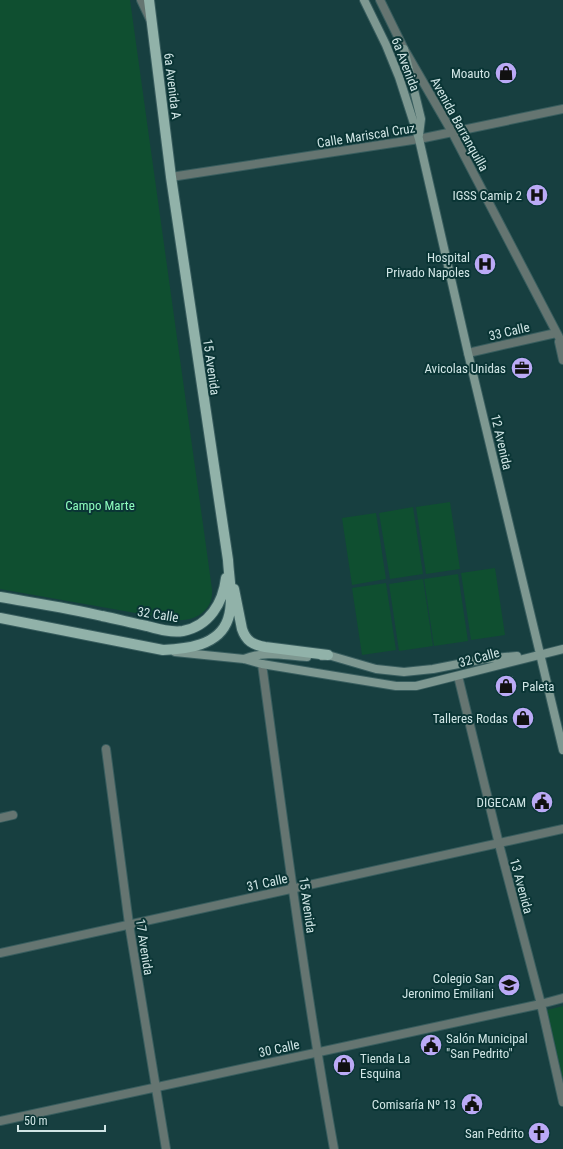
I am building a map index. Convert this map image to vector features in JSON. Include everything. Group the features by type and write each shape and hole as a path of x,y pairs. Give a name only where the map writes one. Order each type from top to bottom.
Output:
{"main road":[{"path":"149,0 152,24"},
{"name":"6a Avenida","path":"364,0 400,77 419,139"},
{"name":"6a Avenida A","path":"152,24 171,177"},
{"path":"404,49 421,119 419,139"},
{"name":"12 Avenida","path":"419,139 468,353 563,750"},
{"name":"15 Avenida","path":"171,177 228,560"},
{"path":"228,560 242,629 249,641 257,646 328,655"},
{"name":"32 Calle","path":"0,597 102,616 166,631 183,631 204,622 215,609 224,589 228,560"},
{"name":"32 Calle","path":"163,650 181,649 202,644 214,637 223,629 228,618 230,607 228,560"},
{"name":"32 Calle","path":"0,618 163,650 244,659 262,664 396,686 416,686 563,649"},
{"path":"244,659 253,655 262,654 304,657 328,655"},
{"name":"32 Calle","path":"328,655 376,669 404,672 433,669 484,659 540,654"}],"street":[{"name":"6a Avenida A","path":"141,0 152,24"},
{"name":"Avenida Barranquilla","path":"380,0 404,49 452,132 563,346"},
{"name":"Calle Mariscal Cruz","path":"171,177 419,139 563,109"},
{"name":"33 Calle","path":"468,353 557,335"},
{"path":"557,335 563,360"},
{"name":"15 Avenida","path":"262,664 292,888 317,1052 334,1149"},
{"name":"13 Avenida","path":"458,676 499,844 541,1004 563,1102"},
{"name":"17 Avenida","path":"106,749 129,924 166,1149"},
{"path":"0,818 13,815"},
{"name":"31 Calle","path":"0,953 563,829"},
{"name":"30 Calle","path":"0,1121 563,998"}],"green space":[{"name":"Campo Marte","path":"0,0 130,0 212,589 210,603 201,614 196,617 175,620 0,589"},
{"path":"450,502 460,569 426,574 416,507"},
{"path":"413,507 423,574 390,579 379,513"},
{"path":"376,513 386,579 352,585 342,518"},
{"path":"495,568 505,635 471,640 461,573"},
{"path":"458,574 468,641 434,646 424,579"},
{"path":"423,579 433,646 399,651 389,584"},
{"path":"386,583 396,650 362,655 352,588"},
{"path":"563,1006 563,1080 547,1010"}],"place":[{"name":"Moauto","path":"506,73"},
{"name":"IGSS Camip 2","path":"537,195"},
{"name":"Hospital Privado Napoles","path":"485,264"},
{"name":"Avicolas Unidas","path":"522,368"},
{"name":"Paleta","path":"506,686"},
{"name":"Talleres Rodas","path":"523,718"},
{"name":"DIGECAM","path":"542,802"},
{"name":"Colegio San Jeronimo Emiliani","path":"509,985"},
{"name":"Salón Municipal \"San Pedrito\"","path":"431,1045"},
{"name":"Tienda La Esquina","path":"344,1065"},
{"name":"Comisaría Nº 13","path":"472,1104"},
{"name":"San Pedrito","path":"539,1133"}]}
